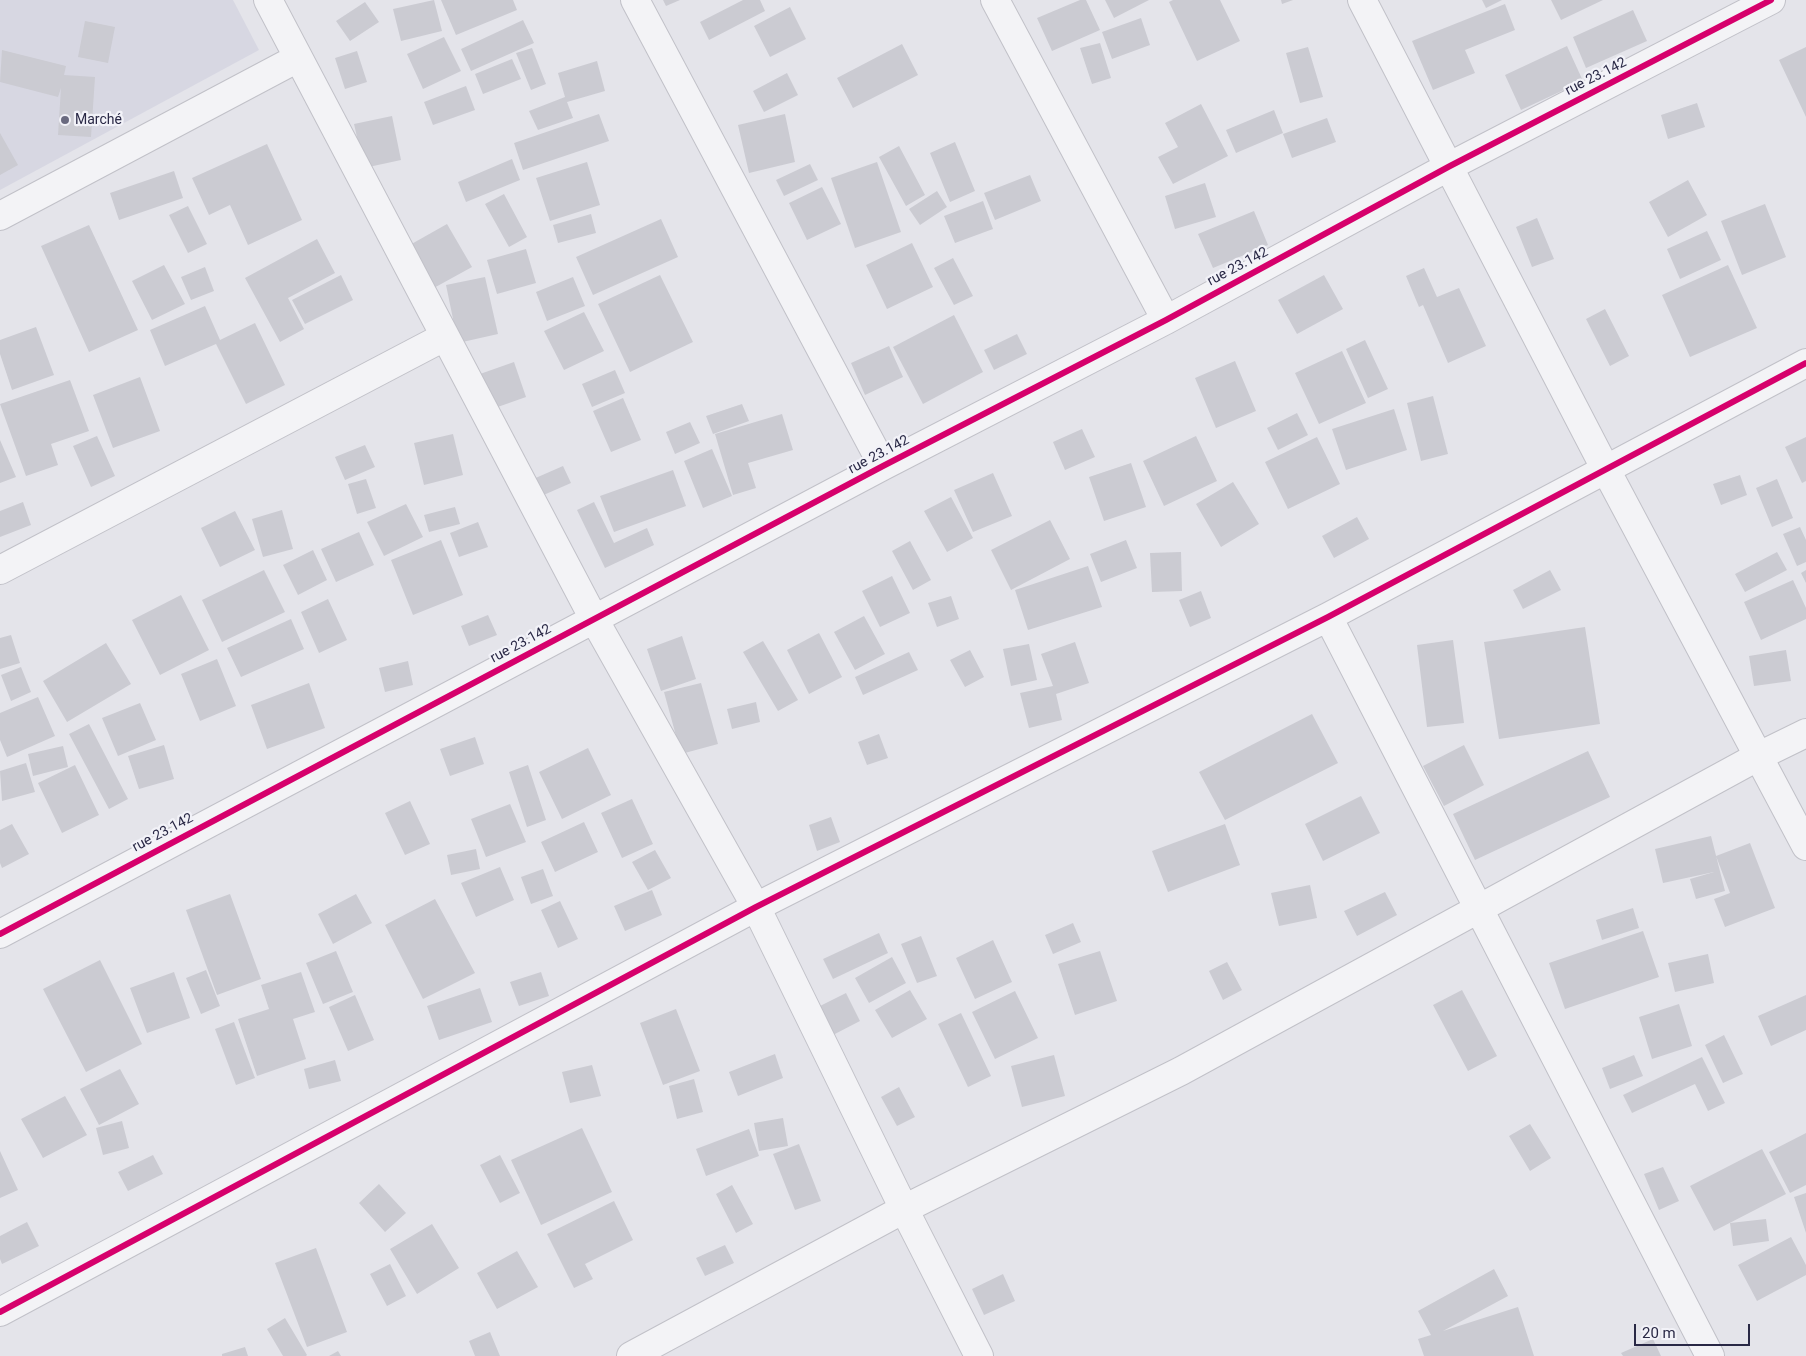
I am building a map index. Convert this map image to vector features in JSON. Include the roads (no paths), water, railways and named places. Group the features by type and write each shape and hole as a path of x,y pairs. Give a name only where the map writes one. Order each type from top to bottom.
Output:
{"street":[{"path":"268,0 594,619 756,907 904,1209 979,1356"},
{"path":"635,0 883,466"},
{"path":"995,0 1166,320"},
{"path":"1362,0 1450,166 1605,468 1806,846"},
{"name":"rue 23.142","path":"0,934 883,466 1166,320 1739,8 1771,0"},
{"path":"0,216 298,58"},
{"path":"0,570 444,337"},
{"path":"0,1312 756,907 1328,617 1605,468 1806,363"},
{"path":"1328,617 1710,1356"},
{"path":"631,1356 904,1209 1181,1070 1758,756 1806,733"}],"place":[{"name":"Marché","path":"65,120"}]}
